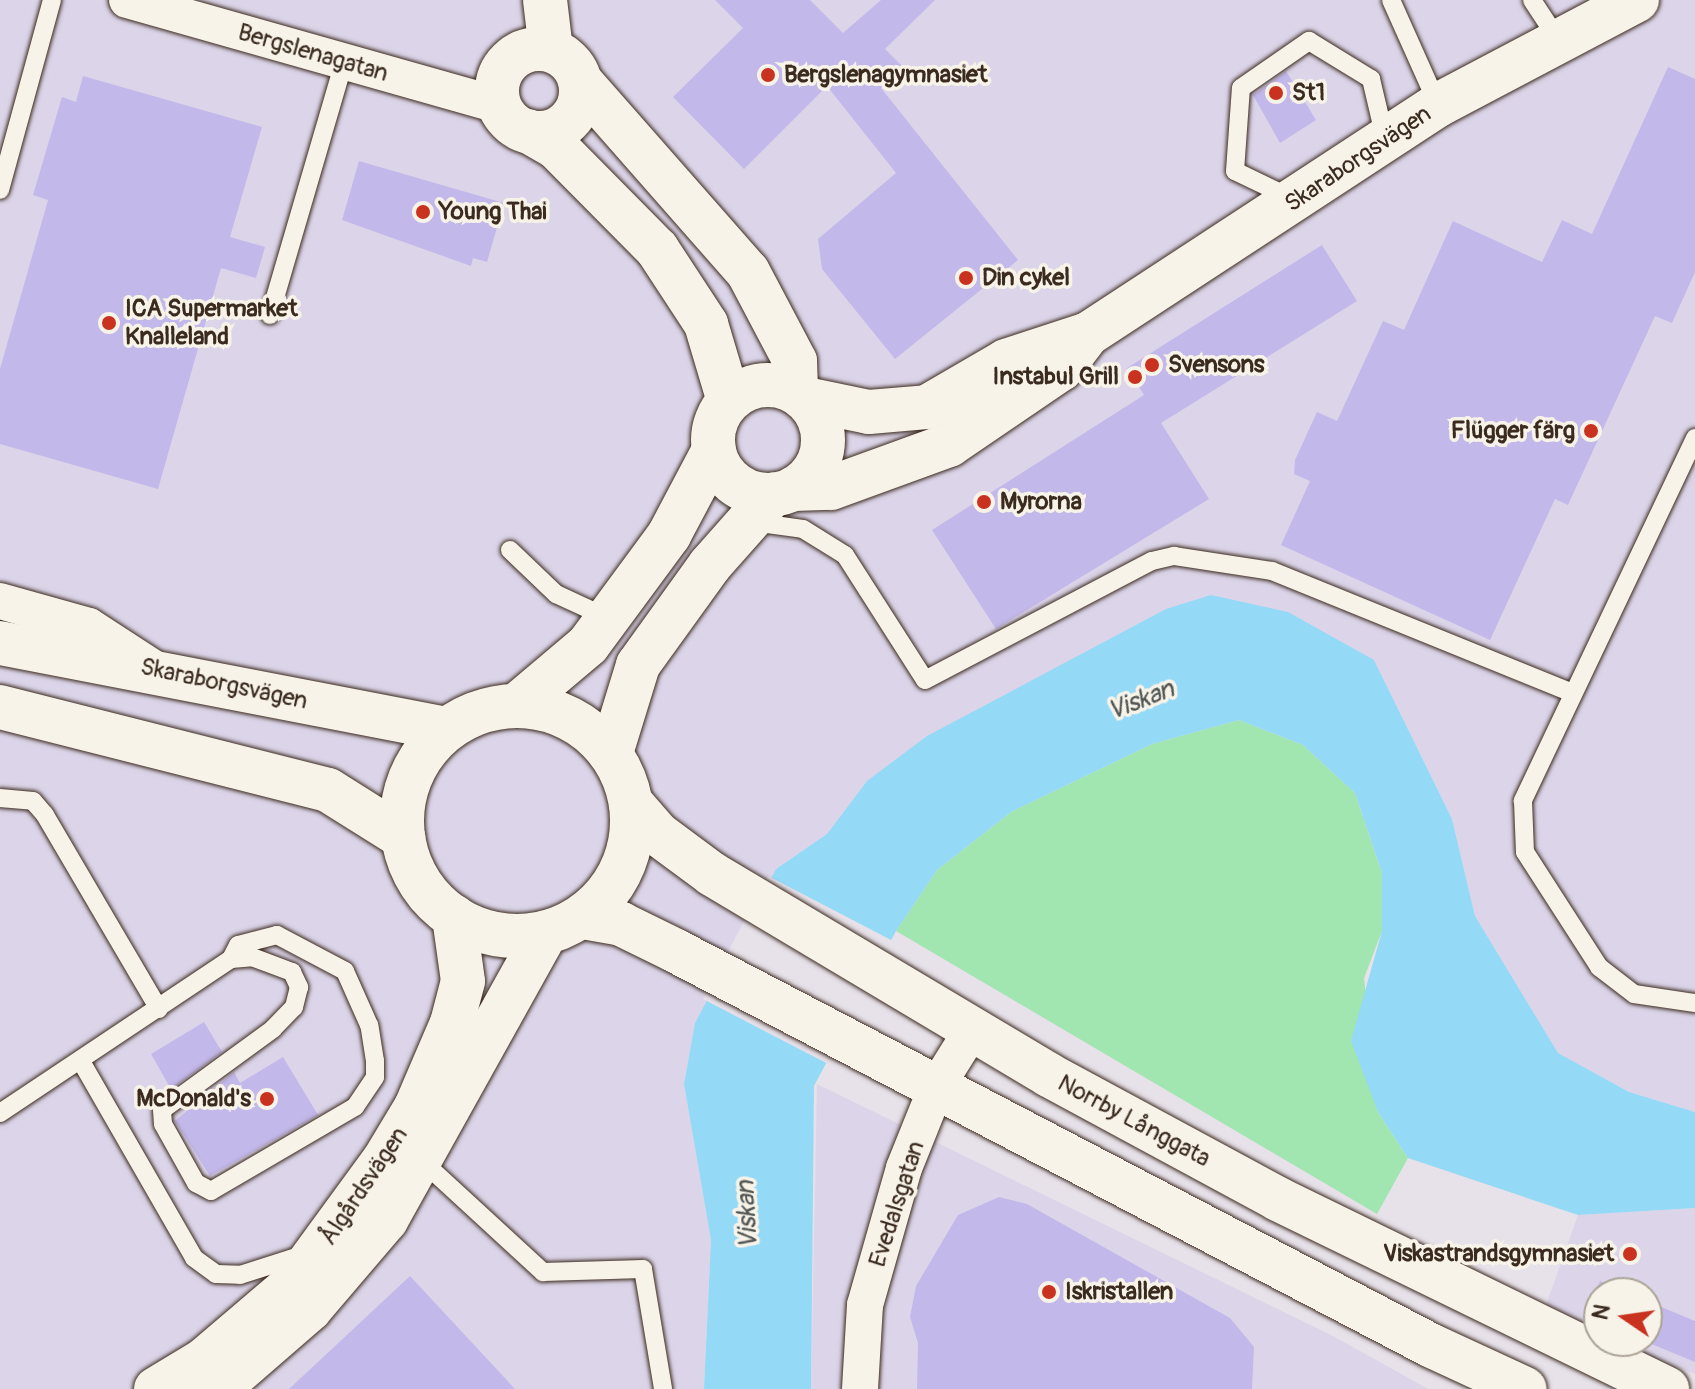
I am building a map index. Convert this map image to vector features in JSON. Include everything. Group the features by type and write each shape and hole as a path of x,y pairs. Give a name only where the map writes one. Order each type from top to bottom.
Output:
{"street":[{"name":"Bergslenagatan","path":"127,0 344,62 513,118 556,147 657,249 706,324 729,401"},
{"path":"545,0 565,66 576,110 556,129 513,118 500,74 508,61 521,52 565,66 748,272 795,361 801,395 820,418 822,453 812,475 772,502 638,665 611,753"},
{"name":"Skaraborgsvägen","path":"801,395 869,412 927,407 1006,361 1088,334 1298,201 1438,105 1557,38 1637,0"},
{"name":"Skaraborgsvägen","path":"772,502 831,488 949,445 1061,369 1088,334"},
{"path":"517,705 549,682 608,618 669,535 714,450 717,418 729,401 761,384 801,395"},
{"path":"714,450 734,483 772,502"},
{"path":"0,601 89,626 155,669"},
{"name":"Skaraborgsvägen","path":"0,643 155,669 447,729"},
{"path":"564,925 623,866 631,803 611,753 570,718 517,705 487,709 447,729 410,777 403,837 424,889 454,917 492,934 564,925 621,924 864,1047 1513,1387"},
{"path":"0,707 328,790 403,837"},
{"name":"Norrby Långgata","path":"631,803 658,834 712,874 893,977 972,1030 1278,1199 1667,1389"},
{"name":"Ålgårdsvägen","path":"156,1389 265,1312 320,1251 384,1160 439,1060 463,981 454,917"},
{"name":"Ålgårdsvägen","path":"218,1389 310,1309 386,1220 564,925"},
{"name":"Evedalsgatan","path":"860,1389 865,1305 904,1168 937,1086 972,1030"}],"lane":[{"path":"0,190 52,0"},
{"path":"1391,0 1438,105"},
{"path":"1532,0 1557,38"},
{"path":"1298,201 1235,171 1241,88 1263,72 1309,41 1371,79 1385,141"},
{"path":"270,315 344,62"},
{"path":"1695,438 1523,801 1525,852 1599,967 1634,994 1695,1003"},
{"path":"772,502 803,529 845,555 925,680 1152,561 1174,556 1272,571 1573,693"},
{"path":"510,550 556,594 608,618"},
{"path":"0,798 33,801 45,815 159,1009"},
{"path":"0,1113 82,1063 231,959 238,945 277,935 345,971 369,1025 375,1077 355,1107 211,1191 196,1183 163,1124 162,1110 273,1029 294,1007 299,987 292,972 275,962 231,959"},
{"path":"82,1063 194,1258 216,1274 240,1275 280,1257 320,1251"},
{"path":"421,1160 543,1272 643,1269 663,1389"}],"shaded area":[{"path":"0,0 1695,0 1695,1112 1629,1092 1558,1053 1475,916 1452,819 1374,660 867,781 827,834 776,869 695,1023 684,1084 711,1240 704,1389 0,1389"},
{"path":"817,1084 1335,1337 1428,1389 811,1389"},
{"name":"Viskastrandsgymnasiet","path":"1695,1208 1695,1374 1651,1357 1663,1357 1663,1277 1583,1277 1583,1327 1546,1305 1578,1215"}],"green space":[{"path":"1239,720 1303,745 1355,793 1382,873 1382,931 1364,978 1378,1112 1408,1158 1377,1214 896,931 937,870 1011,812 1152,744"}],"water":[{"name":"Viskan","path":"1211,595 1288,612 1374,660 1452,819 1475,916 1558,1053 1629,1092 1695,1112 1695,1208 1578,1215 1408,1158 1378,1112 1351,1041 1382,931 1382,873 1355,793 1303,745 1239,720 1152,744 1011,812 937,870 896,931 814,1086 811,1389 704,1389 711,1240 684,1084 695,1023 776,869 827,834 867,781 927,736 1166,609"}],"pier":[{"path":"768,876 895,942 830,1065 703,999"}],"building":[{"path":"715,0 810,0 843,33 881,0 935,0 885,49 904,68 881,88 1018,260 895,359 822,269 818,239 896,173 827,86 744,169 673,97 743,28"},
{"path":"1668,67 1695,79 1695,272 1672,323 1655,316 1568,505 1555,499 1490,640 1281,545 1310,481 1294,474 1295,460 1317,412 1337,421 1383,321 1404,330 1453,221 1542,262 1562,220 1592,234"},
{"path":"1286,71 1316,120 1280,143 1253,95"},
{"name":"ICA Supermarket Knalleland","path":"83,76 262,127 230,237 265,247 256,278 221,268 158,489 0,444 0,369 48,200 33,195 62,97 76,102"},
{"name":"Young Thai","path":"359,161 504,203 487,262 473,258 471,266 342,220"},
{"path":"1322,245 1357,301 1161,423 1209,499 996,629 932,530 1144,395 1127,368"},
{"path":"204,1022 222,1052 171,1089 151,1054"},
{"path":"283,1057 318,1115 210,1176 175,1121 234,1072 240,1083"},
{"name":"Iskristallen","path":"999,1197 1027,1204 1230,1318 1254,1347 1252,1389 917,1389 918,1343 910,1317 916,1286 958,1215"},
{"path":"410,1276 515,1389 289,1389"},
{"path":"1663,1308 1695,1321 1695,1362 1663,1349"}],"place":[{"name":"Bergslenagymnasiet","path":"768,75"},
{"name":"St1","path":"1276,93"},
{"name":"Young Thai","path":"423,212"},
{"name":"Din cykel","path":"966,278"},
{"name":"ICA Supermarket Knalleland","path":"109,323"},
{"name":"Svensons","path":"1152,365"},
{"name":"Instabul Grill","path":"1135,377"},
{"name":"Flügger färg","path":"1591,431"},
{"name":"Myrorna","path":"984,502"},
{"name":"McDonald's","path":"267,1099"},
{"name":"Viskastrandsgymnasiet","path":"1630,1254"},
{"name":"Iskristallen","path":"1049,1292"}]}
